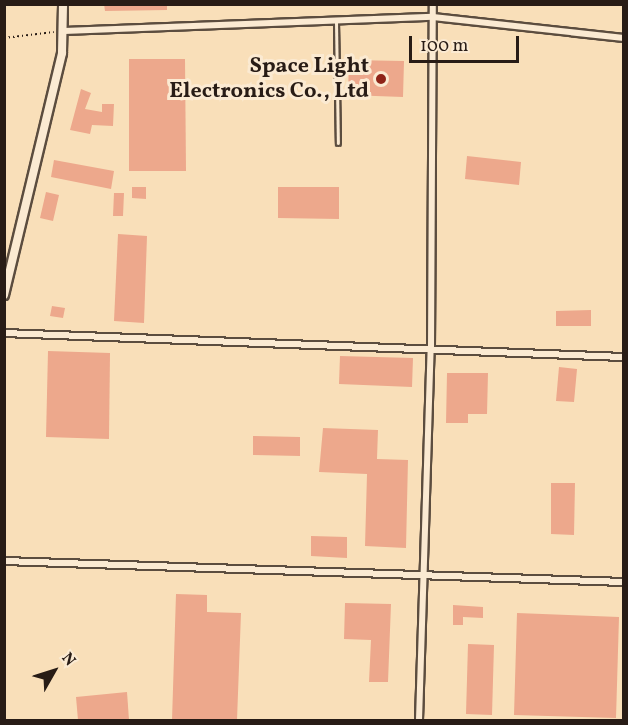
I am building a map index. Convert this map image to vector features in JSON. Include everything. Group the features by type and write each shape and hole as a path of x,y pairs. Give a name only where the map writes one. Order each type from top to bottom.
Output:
{"street":[{"path":"4,295 64,31 63,4"},
{"path":"419,720 431,348 433,4"},
{"path":"64,31 433,17 624,38"},
{"path":"4,333 624,357"},
{"path":"4,561 424,578 624,582"}],"lane":[{"path":"336,20 338,143"}],"path":[{"path":"4,38 64,31"}],"building":[{"path":"104,4 167,4 167,10 105,11"},
{"path":"129,59 185,59 186,171 129,171"},
{"path":"349,60 404,61 403,97 348,95"},
{"path":"81,89 91,93 85,109 102,112 102,104 114,104 113,126 92,125 90,134 70,130"},
{"path":"467,156 521,162 519,185 465,179"},
{"path":"54,160 114,171 111,189 51,177"},
{"path":"132,187 146,187 146,199 132,198"},
{"path":"278,187 339,187 339,219 278,218"},
{"path":"46,192 59,195 53,221 40,218"},
{"path":"114,193 124,193 123,216 113,216"},
{"path":"118,234 147,236 144,323 114,321"},
{"path":"52,306 65,308 63,318 50,316"},
{"path":"591,310 591,326 556,326 556,311"},
{"path":"48,351 110,353 109,439 46,437"},
{"path":"340,356 413,358 412,387 339,384"},
{"path":"559,367 577,369 574,402 556,401"},
{"path":"447,373 488,373 487,414 468,414 468,423 446,423"},
{"path":"323,428 378,430 377,459 408,460 406,548 365,546 367,474 319,472"},
{"path":"253,436 300,437 300,456 253,455"},
{"path":"551,483 575,483 574,535 551,534"},
{"path":"311,536 347,537 347,558 311,556"},
{"path":"176,594 207,595 207,612 241,613 237,720 172,720"},
{"path":"345,603 391,604 388,682 369,682 371,640 344,639"},
{"path":"453,605 483,607 483,618 463,617 463,625 453,625"},
{"path":"517,613 619,617 616,718 514,715"},
{"path":"468,644 494,645 492,715 466,714"},
{"path":"127,692 129,720 78,720 76,697"}],"place":[{"name":"Space Light Electronics Co., Ltd","path":"381,79"}]}
